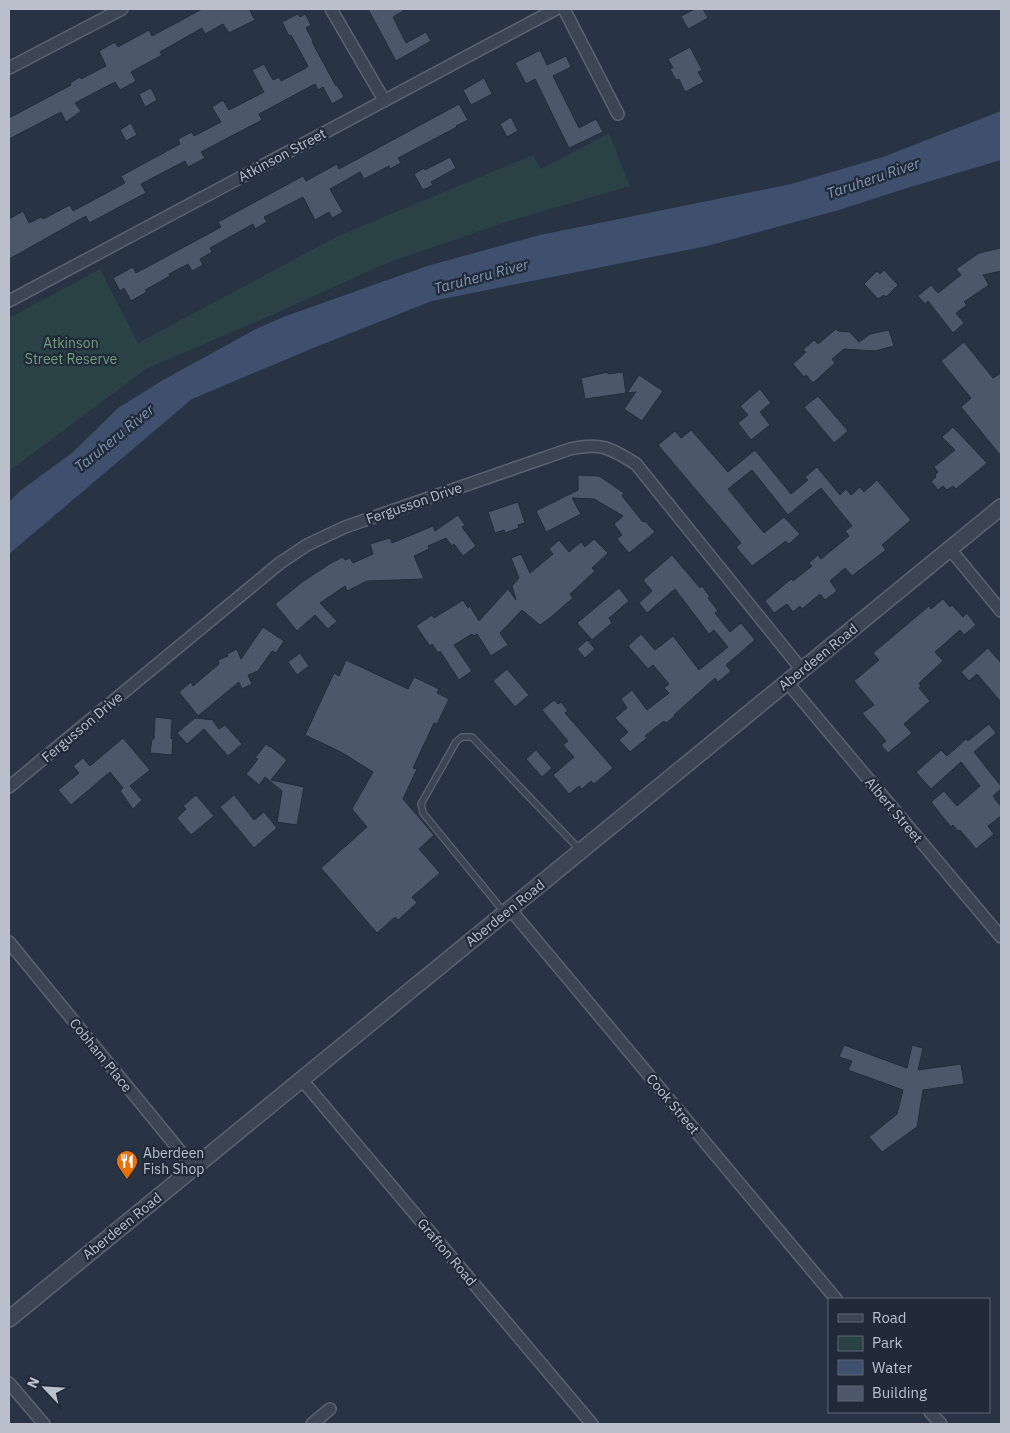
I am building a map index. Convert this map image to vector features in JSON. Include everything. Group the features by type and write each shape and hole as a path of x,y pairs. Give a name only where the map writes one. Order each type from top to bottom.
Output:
{"street":[{"path":"9,68 122,9"},
{"path":"330,9 384,100"},
{"name":"Atkinson Street","path":"9,301 556,9"},
{"path":"564,9 618,114"},
{"name":"Fergusson Drive","path":"9,787 280,563 307,545 345,527 570,448 586,445 601,446 619,453 636,464 802,670"},
{"name":"Aberdeen Road","path":"9,1319 1001,507"},
{"path":"950,549 1001,611"},
{"name":"Albert Street","path":"787,682 1001,938"},
{"name":"Cook Street","path":"507,911 835,1298"},
{"name":"Cobham Place","path":"9,942 194,1168"},
{"name":"Grafton Road","path":"302,1080 592,1424"},
{"path":"9,1383 44,1424"},
{"path":"312,1424 330,1408"},
{"path":"931,1413 941,1424"}],"lane":[{"path":"507,911 422,813 421,804 456,742 462,737 472,737 581,851"}],"green space":[{"name":"Atkinson Street Reserve","path":"609,133 630,186 509,221 387,263 146,369 9,471 9,318 100,269 138,343 338,236 533,155 541,169"}],"water":[{"name":"Taruheru River","path":"1001,111 1001,160 839,210 707,246 432,301 192,399 9,554 9,502 20,491 72,453 118,408 163,380 256,329 286,316 427,266 540,235 791,184 883,157"}],"building":[{"path":"202,9 249,9 255,20 229,33 223,24 205,34 202,28 160,52 162,55 131,72 136,81 120,90 115,82 75,103 81,111 66,122 61,112 9,139 9,118 71,85 70,83 80,77 81,79 106,66 99,51 115,42 118,47 149,30 152,36"},
{"path":"368,9 406,9 393,17 406,43 426,32 431,41 396,61"},
{"path":"695,9 703,9 708,18 688,29 681,16"},
{"path":"298,14 300,17 305,14 311,25 306,28 312,42 344,97 332,104 323,87 318,90 315,84 259,114 262,120 201,152 205,158 188,167 185,161 141,184 146,193 89,223 86,216 9,259 9,219 23,211 29,223 41,217 43,219 70,205 73,211 125,183 121,176 180,144 178,139 192,132 194,136 221,122 212,107 223,100 229,110 264,92 252,70 264,64 273,80 279,77 281,81 306,68 308,66 282,22"},
{"path":"690,47 702,70 698,72 704,82 685,92 679,79 676,80 670,69 673,68 668,59"},
{"path":"540,50 547,65 566,56 571,67 553,76 579,128 596,119 603,132 569,148 535,79 526,84 515,63"},
{"path":"484,78 492,94 471,105 463,90"},
{"path":"151,88 157,100 145,107 139,94"},
{"path":"459,104 468,120 398,158 401,163 390,169 389,166 364,179 360,172 330,189 343,212 332,218 329,212 315,220 303,197 264,217 267,222 255,229 253,224 210,248 212,252 200,259 203,265 192,271 188,264 169,274 170,276 145,290 147,292 131,301 124,288 120,291 113,278 133,267 136,273 221,227 218,222 303,176 306,181 337,164 339,169"},
{"path":"511,117 518,131 507,137 500,124"},
{"path":"131,123 137,135 126,141 120,130"},
{"path":"450,157 456,168 431,182 433,185 423,190 414,174"},
{"path":"1001,248 1001,271 983,275 989,285 964,302 967,305 956,313 964,323 953,333 928,301 925,304 918,296 931,285 938,293 961,275 956,269 979,253"},
{"path":"884,270 898,285 886,297 884,295 878,299 864,284 877,271 880,274"},
{"path":"836,329 838,331 850,332 859,342 870,334 889,330 894,346 875,351 844,349 832,359 835,363 813,383 806,375 804,377 793,364 806,352 803,350 814,340 818,344"},
{"path":"964,342 993,378 1001,373 1001,456 961,407 971,398 941,361"},
{"path":"608,372 608,374 623,372 626,393 585,399 581,378"},
{"path":"639,375 663,391 642,421 624,409 636,392 627,393"},
{"path":"760,389 771,403 760,412 770,425 751,440 738,423 748,415 740,406"},
{"path":"818,396 848,431 834,443 804,407"},
{"path":"953,427 987,463 956,489 953,486 947,490 943,486 938,490 931,481 938,472 934,467 955,450 942,437"},
{"path":"691,430 728,472 755,450 791,494 808,480 805,477 817,467 840,495 846,489 851,495 860,487 864,492 877,480 911,520 882,545 886,550 852,576 845,568 830,581 837,591 825,600 820,594 802,609 800,606 793,612 787,604 774,613 765,601 791,579 793,581 812,566 809,563 818,555 821,559 849,536 845,531 852,526 821,488 788,515 752,470 728,489 764,533 784,517 800,534 789,544 786,541 752,566 736,547 741,543 658,445 675,431 681,438"},
{"path":"578,475 599,476 624,493 622,496 643,522 645,521 655,532 629,553 617,539 622,535 614,524 623,516 594,499 572,498 581,514 546,532 536,511 578,490"},
{"path":"518,502 525,523 518,525 519,528 505,533 504,530 495,533 488,512"},
{"path":"458,515 465,525 462,527 476,546 463,556 454,544 452,546 446,538 428,546 429,549 414,556 424,579 367,581 347,591 345,586 320,603 337,621 328,629 315,615 297,631 275,604 302,582 343,557 345,560 350,558 353,563 373,554 370,544 390,538 392,543 433,526 435,531"},
{"path":"594,539 608,553 592,568 595,571 570,594 573,598 551,617 540,625 522,610 500,633 508,645 491,656 477,634 474,636 472,634 454,645 472,671 459,680 440,651 438,653 432,644 430,646 416,626 432,615 434,618 463,600 468,608 470,606 479,621 508,589 516,600 512,586 519,578 511,558 521,554 530,573 553,554 549,549 559,540 569,552 581,542 585,547"},
{"path":"672,555 700,588 702,586 718,611 715,613 730,632 741,623 755,640 726,665 731,671 718,682 715,678 675,716 666,723 664,721 645,736 647,738 630,752 619,740 628,732 615,718 627,708 621,699 632,690 647,710 669,693 664,688 669,684 653,665 648,669 628,646 641,634 655,650 673,636 699,670 728,647 714,630 709,634 675,589 647,613 639,603 652,591 643,580"},
{"path":"619,588 629,601 609,618 612,623 592,640 577,623"},
{"path":"943,599 950,607 952,605 963,617 967,613 976,625 964,635 960,630 935,652 943,661 919,683 921,686 919,688 930,701 904,724 912,733 888,753 881,745 886,741 862,713 874,705 854,681 879,660 873,653 929,606 931,609"},
{"path":"263,627 284,641 276,653 272,651 258,671 248,675 252,684 242,689 239,682 198,716 179,692 191,682 193,686 219,664 218,660 228,656 227,654 237,649 241,659"},
{"path":"587,640 595,649 585,658 577,649"},
{"path":"988,648 1001,663 1001,702 977,674 969,681 961,672"},
{"path":"300,653 309,666 297,675 288,662"},
{"path":"346,660 408,689 414,677 439,689 437,693 449,699 437,724 434,723 413,768 417,769 403,799 434,835 419,849 440,873 412,897 417,903 398,920 395,917 377,933 321,868 367,827 352,809 373,772 341,752 305,735 334,673 339,676"},
{"path":"507,669 529,695 515,707 493,681"},
{"path":"554,700 558,704 561,702 568,711 565,713 613,768 594,784 591,781 582,789 579,786 569,794 553,775 574,757 563,745 568,741 542,710"},
{"path":"155,717 172,719 172,755 150,753 152,739 154,739"},
{"path":"195,718 214,720 219,729 225,725 242,744 228,756 204,729 187,744 177,733"},
{"path":"989,724 996,733 974,752 1001,786 1001,789 993,796 1001,807 1001,816 988,826 994,834 976,849 960,830 958,831 953,825 951,827 931,802 944,791 957,806 980,786 961,762 931,789 916,772 941,750 947,756 966,739 968,741"},
{"path":"123,738 150,770 130,786 142,800 133,809 120,791 123,788 110,772 71,805 58,790 79,773 73,766 83,758 90,766"},
{"path":"266,744 287,760 271,780 304,787 297,825 277,822 282,791 265,777 259,785 246,774 258,759 255,758"},
{"path":"536,750 552,768 542,777 526,759"},
{"path":"196,795 214,816 191,835 177,818 186,809 183,806"},
{"path":"234,795 254,820 264,812 277,828 254,848 220,807"},
{"path":"844,1045 907,1068 912,1045 923,1048 918,1070 961,1064 964,1084 923,1090 917,1127 882,1152 869,1137 897,1114 903,1090 848,1070 852,1061 839,1057"}],"place":[{"name":"Aberdeen Fish Shop","path":"127,1180"}]}
